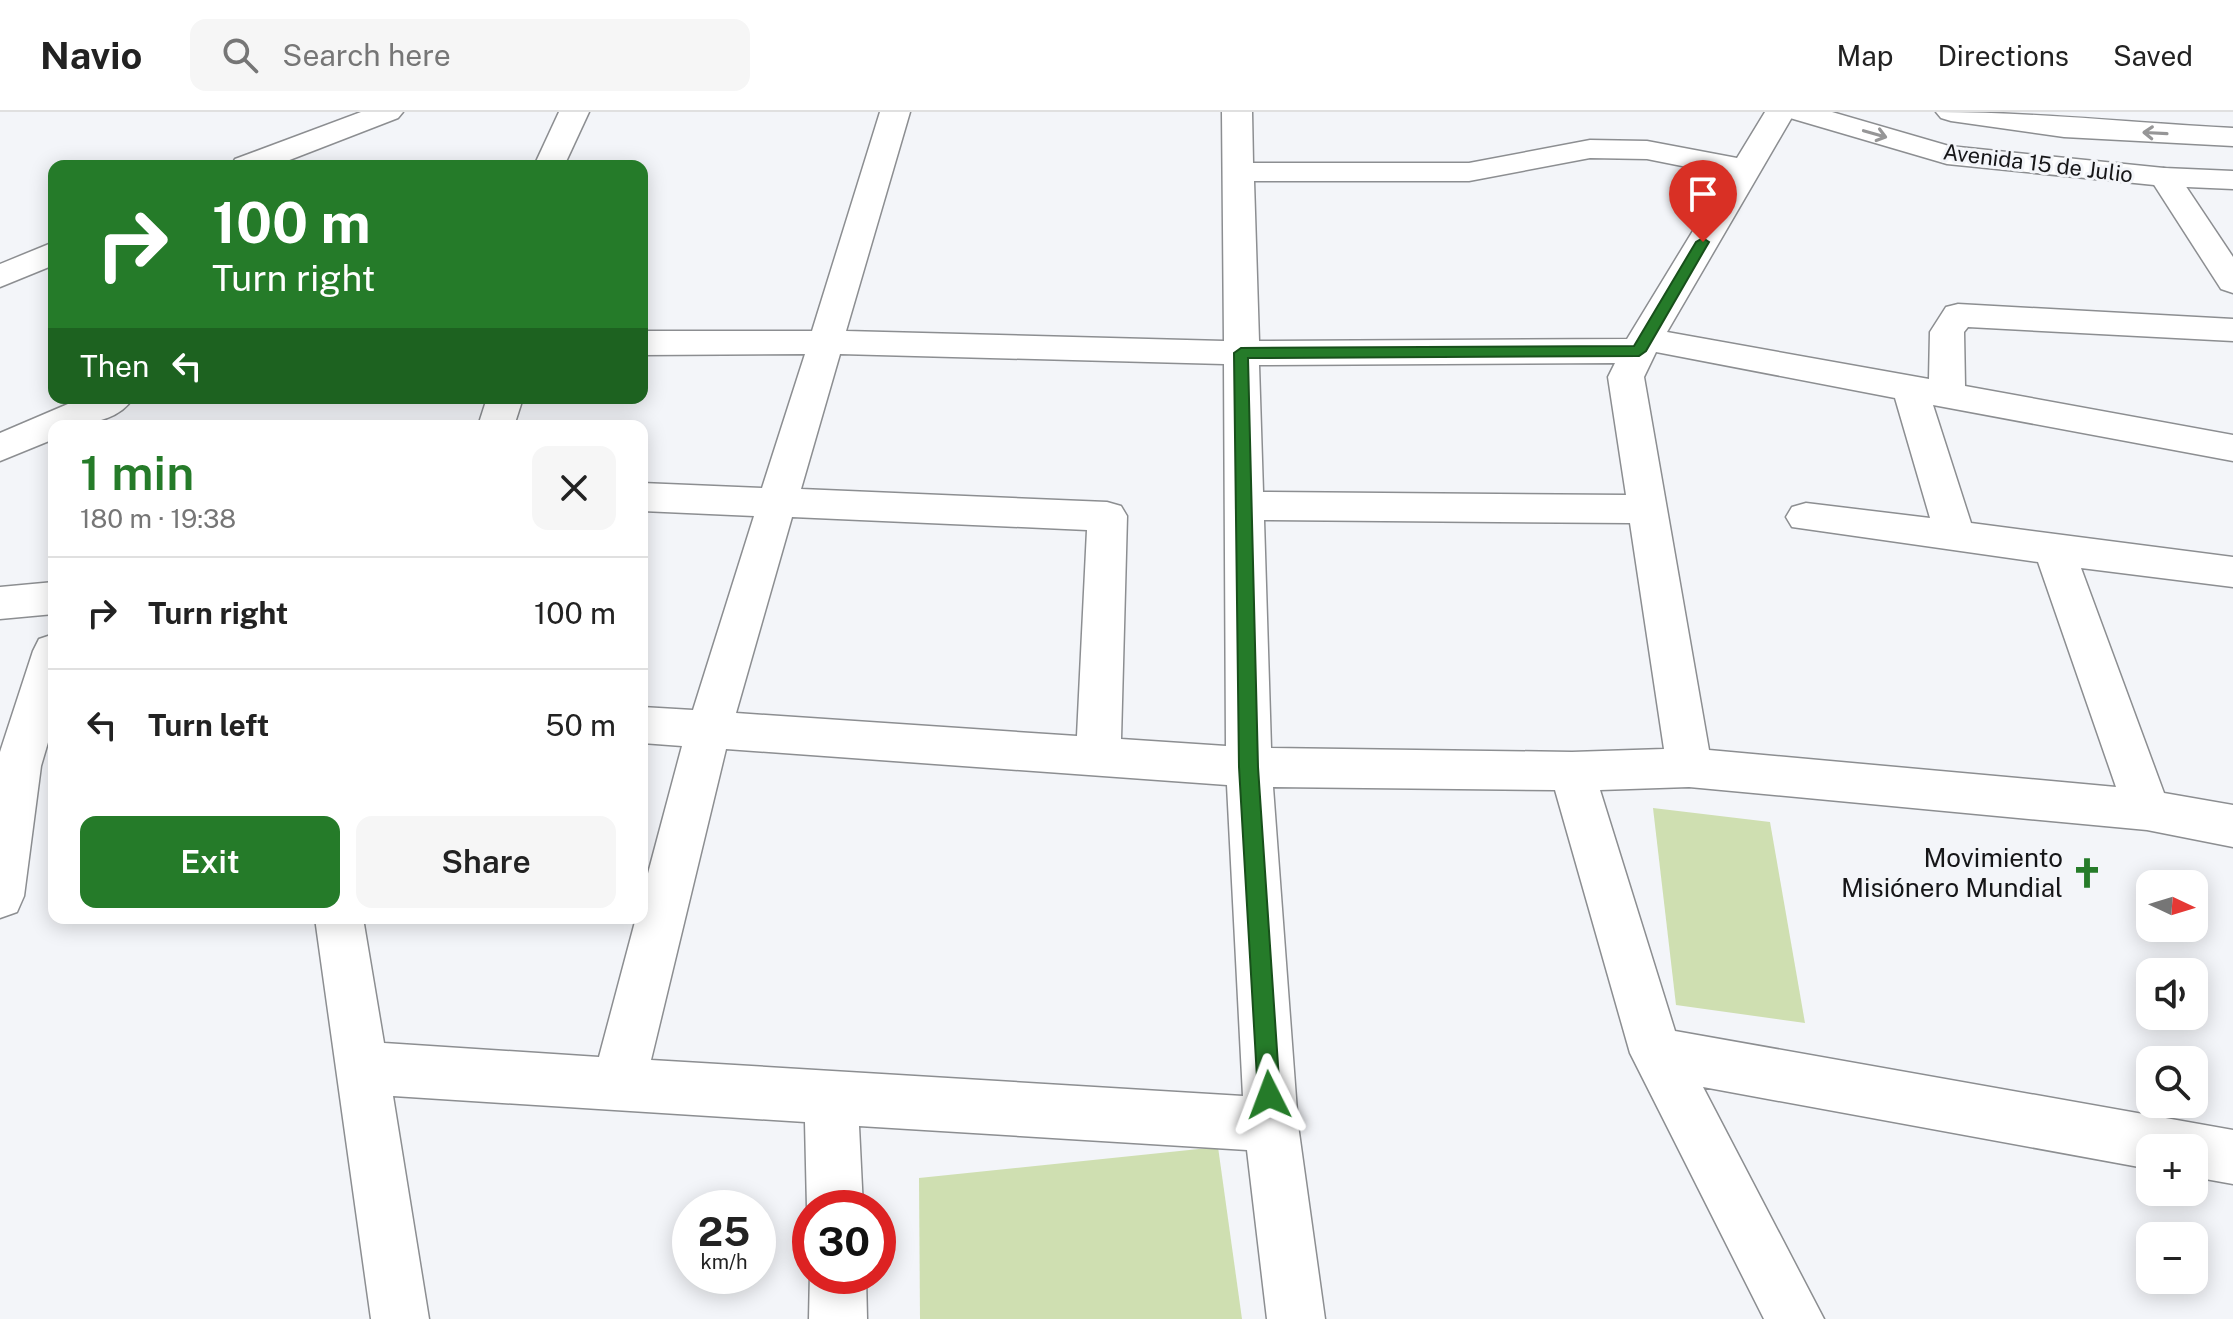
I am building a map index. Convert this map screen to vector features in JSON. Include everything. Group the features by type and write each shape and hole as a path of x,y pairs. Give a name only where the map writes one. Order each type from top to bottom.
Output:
{"street":[{"path":"262,160 388,112"},
{"path":"552,160 574,112"},
{"path":"618,1085 709,729 895,112"},
{"path":"1237,112 1249,767 1271,1125 1296,1319"},
{"path":"1689,768 1626,377 1780,112"},
{"name":"Avenida 15 de Julio","path":"1800,112 1947,155 2164,177 2233,180"},
{"name":"Avenida 15 de Julio","path":"1951,112 2064,128 2233,137"},
{"path":"1238,172 1469,172 1590,149 1647,150 1746,169"},
{"path":"2164,177 2233,282"},
{"path":"0,277 48,264"},
{"path":"1947,395 1947,332 1958,315 2233,330"},
{"path":"648,343 825,342 1241,353 1642,345 1910,388 2233,448"},
{"path":"1910,388 1955,536"},
{"path":"64,420 101,404"},
{"path":"0,448 48,427"},
{"path":"648,497 1107,516 1098,756"},
{"path":"1244,506 1647,509"},
{"path":"1806,517 2233,572"},
{"path":"2054,549 2147,810"},
{"path":"0,603 48,599"},
{"path":"0,896 24,766 48,674"},
{"path":"648,725 1249,767 1572,771 1689,768 2147,810 2233,826"},
{"path":"1572,771 1656,1053 1795,1319"},
{"path":"340,924 400,1319"},
{"path":"1656,1053 2136,1140"},
{"path":"361,1068 1271,1125"},
{"path":"831,1098 834,1190"},
{"path":"2208,1153 2233,1157"},
{"path":"837,1294 838,1319"}],"green space":[{"path":"1653,808 1770,822 1805,1023 1676,1005"},
{"path":"1218,1147 1242,1319 920,1319 919,1178"}],"place":[{"name":"Movimiento Misiónero Mundial","path":"2087,873"}],"route":[{"path":"1269,1095 1249,767 1241,353 1639,351 1703,242"}]}
